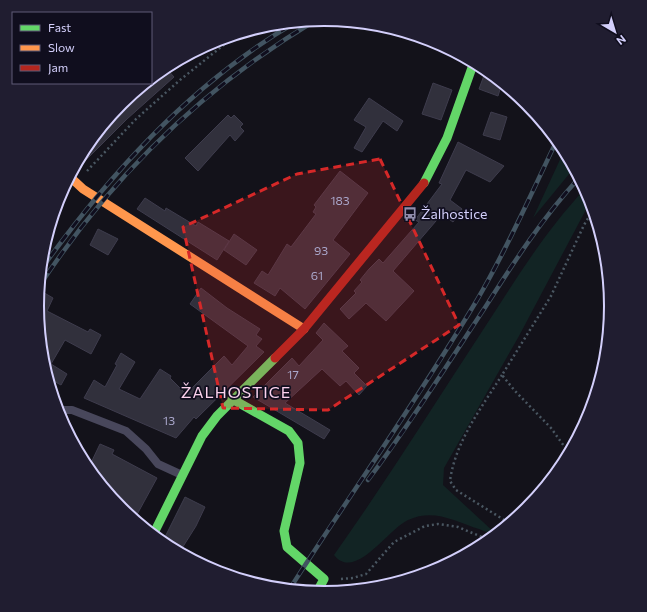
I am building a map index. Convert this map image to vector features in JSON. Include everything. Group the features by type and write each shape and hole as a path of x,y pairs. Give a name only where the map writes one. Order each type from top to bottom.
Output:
{"main road":[{"path":"156,530 202,436 220,412 304,329 426,181 451,127 472,69"},
{"path":"73,180 124,215 304,329"},
{"path":"232,399 289,431 298,443 300,463 284,531 287,547 324,579 320,586"}],"lane":[{"path":"64,410 72,410 126,431 146,449 158,464 182,476"}],"path":[{"path":"76,176 180,80 225,44"},
{"path":"504,520 456,490 450,481 452,465 474,420 551,296 589,216"},
{"path":"502,375 515,391 551,428 565,447"},
{"path":"324,579 353,578 366,574 394,542 425,526 438,524 458,527 482,537"}],"highlighted area":[{"path":"380,159 459,325 328,410 223,408 183,227 297,174"}],"shaded area":[{"path":"561,158 570,173 533,218"},
{"path":"580,194 586,209 519,336 444,468 443,485 491,530 488,532 453,519 435,515 426,515 408,520 400,525 361,558 352,562 342,562 334,555 390,473 530,259"}],"building":[{"path":"170,72 174,77 127,119 83,163 113,121 139,95"},
{"path":"484,76 500,89 498,96 479,89"},
{"path":"433,83 452,90 441,120 422,114"},
{"path":"369,98 403,121 397,131 383,121 362,152 354,148 366,127 354,120"},
{"path":"491,112 507,117 500,140 483,135"},
{"path":"228,115 231,118 234,115 243,124 240,127 244,131 235,141 230,135 198,171 185,158"},
{"path":"458,142 504,166 490,182 466,170 450,200 462,209 453,222 442,214 393,271 414,291 386,321 366,303 349,319 340,309 356,293 354,291 362,282 360,280 369,269 379,259 383,263 419,222 415,220 442,184 439,183"},
{"path":"340,171 368,193 333,240 350,254 305,309 280,288 275,296 254,283 262,271 268,275 287,244 291,247 316,214 313,212 316,207 314,205"},
{"path":"145,198 165,211 166,208 196,226 198,222 229,241 217,260 137,209"},
{"path":"98,229 118,239 108,255 90,245"},
{"path":"234,234 257,250 246,265 224,250"},
{"path":"201,288 227,308 260,329 256,335 262,339 256,346 264,352 196,419 194,417 176,438 84,398 94,380 105,387 117,365 115,364 121,353 135,362 119,389 140,399 160,369 171,376 170,378 186,394 224,356 232,365 248,346 190,304"},
{"path":"44,293 53,298 47,311 88,332 90,329 101,335 91,354 65,340 51,364 67,374 61,385 54,381 49,361 44,324"},
{"path":"324,323 348,346 342,351 359,368 354,373 367,386 359,395 346,381 340,386 322,369 285,403 330,430 324,439 253,397 292,358 299,366 323,340 316,333"},
{"path":"100,444 114,450 112,454 157,478 137,515 113,491 91,462"},
{"path":"185,497 205,507 196,526 182,548 165,537"}],"railway":[{"path":"45,278 96,209 162,138 198,105 235,75 275,46 305,27"},
{"path":"47,261 94,200 155,133 188,101 223,72 287,28"},
{"path":"293,584 455,337 488,281 509,241 554,147"},
{"path":"368,480 414,416 507,273 553,208 575,182"}],"traffic: fast":[{"path":"424,183 447,138 472,69"},
{"path":"156,530 202,436 217,416 275,358"},
{"path":"232,399 289,431 298,443 300,463 284,531 287,547 324,579 320,586"}],"traffic: slow":[{"path":"73,180 83,189 304,329"}],"traffic: jam":[{"path":"275,358 304,329 424,183"}],"place":[{"name":"Žalhostice","path":"410,214"}],"district":[{"name":"ŽALHOSTICE","path":"236,392"}]}
